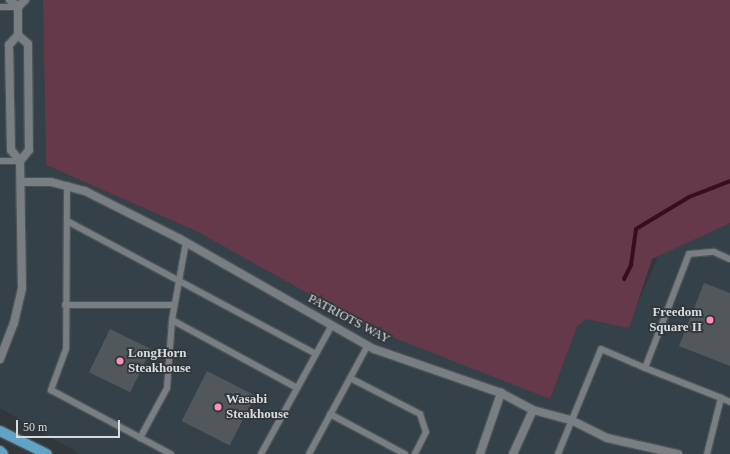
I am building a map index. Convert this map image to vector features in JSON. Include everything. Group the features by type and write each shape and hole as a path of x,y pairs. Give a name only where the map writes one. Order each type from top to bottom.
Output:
{"main road":[{"path":"0,431 47,454"},
{"path":"0,451 3,454"}],"street":[{"path":"10,0 18,6"},
{"path":"0,359 14,323 22,288 20,161 11,150 9,45 18,35 18,6 25,0"},
{"path":"18,35 28,44 30,150 20,161"},
{"name":"PATRIOTS WAY","path":"21,182 67,185 186,242 368,345 501,393 533,410 571,420 607,438 678,454"},
{"path":"480,454 501,393"},
{"path":"513,454 533,410"}],"lane":[{"path":"0,7 18,6"},
{"path":"0,161 20,161"},
{"path":"67,185 65,305 66,349 51,390 171,454"},
{"path":"67,221 316,354"},
{"path":"140,438 167,388 172,320 186,242"},
{"path":"645,368 689,254 714,252 730,259"},
{"path":"65,305 174,305"},
{"path":"172,320 297,388"},
{"path":"261,454 332,325"},
{"path":"309,454 368,345"},
{"path":"558,454 601,349 730,402"},
{"path":"350,378 420,414 426,432 415,454"},
{"path":"707,454 721,398"},
{"path":"330,414 405,454"}],"shaded area":[{"path":"0,0 43,0 46,165 198,232 550,398 583,308 631,318 672,226 730,208 730,454 80,454 0,408"},
{"path":"43,0 730,0 730,223 652,259 629,328 586,319 577,326 550,399 374,330 198,232 46,165"}],"building":[{"name":"Freedom Square II","path":"704,283 730,293 730,366 679,346"},
{"name":"LongHorn Steakhouse","path":"110,329 151,349 130,392 89,372"},
{"name":"Wasabi Steakhouse","path":"207,371 255,396 230,445 182,421"}],"waterway":[{"path":"624,279 631,265 636,229 689,197 730,181"}],"place":[{"name":"Freedom Square II","path":"710,320"},
{"name":"LongHorn Steakhouse","path":"120,361"},
{"name":"Wasabi Steakhouse","path":"218,407"}]}
